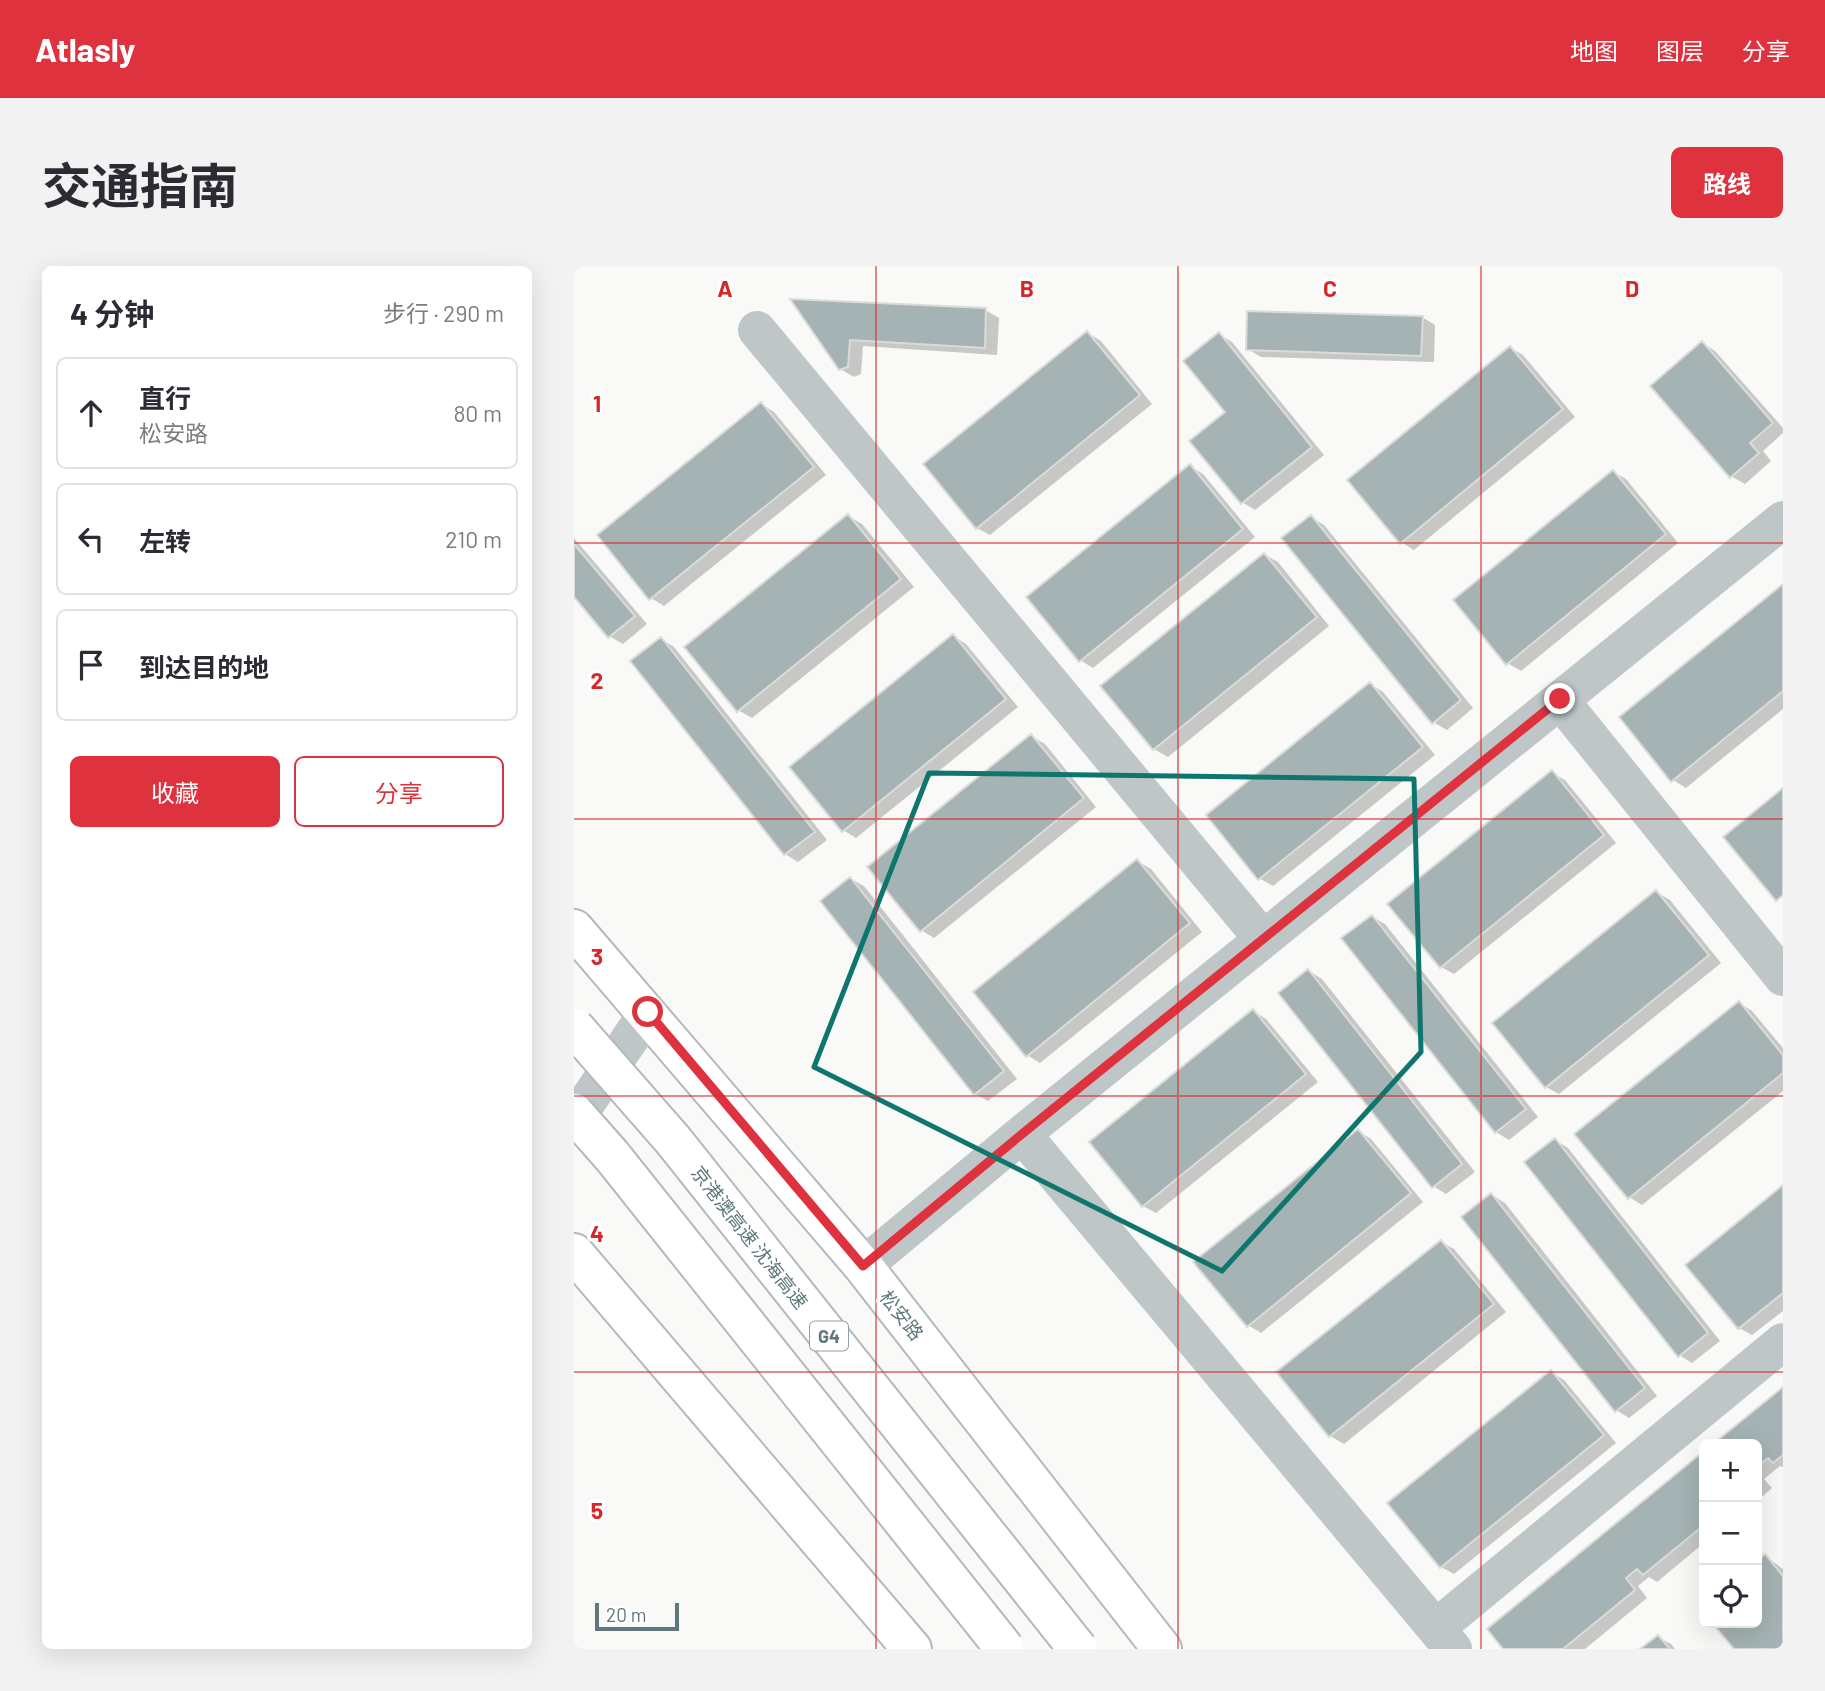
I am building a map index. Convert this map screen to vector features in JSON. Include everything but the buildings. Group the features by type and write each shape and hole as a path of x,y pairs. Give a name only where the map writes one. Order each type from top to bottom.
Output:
{"main road":[{"name":"松安路","path":"574,929 648,1012 863,1266 1162,1649"},
{"name":"京港澳高速 沈海高速","path":"574,1027 682,1151 1078,1649"},
{"path":"574,1113 612,1156 1005,1649"},
{"path":"574,1253 912,1649"}],"street":[{"path":"757,330 1263,939"},
{"path":"863,1266 1022,1134 1783,520"},
{"path":"1560,699 1783,977"},
{"path":"574,1121 648,1012"},
{"path":"1022,1134 1445,1638 1783,1342"}],"highlighted area":[{"path":"929,773 1414,779 1421,1052 1222,1271 814,1067"}],"route":[{"path":"648,1012 863,1266 1560,699"}]}
